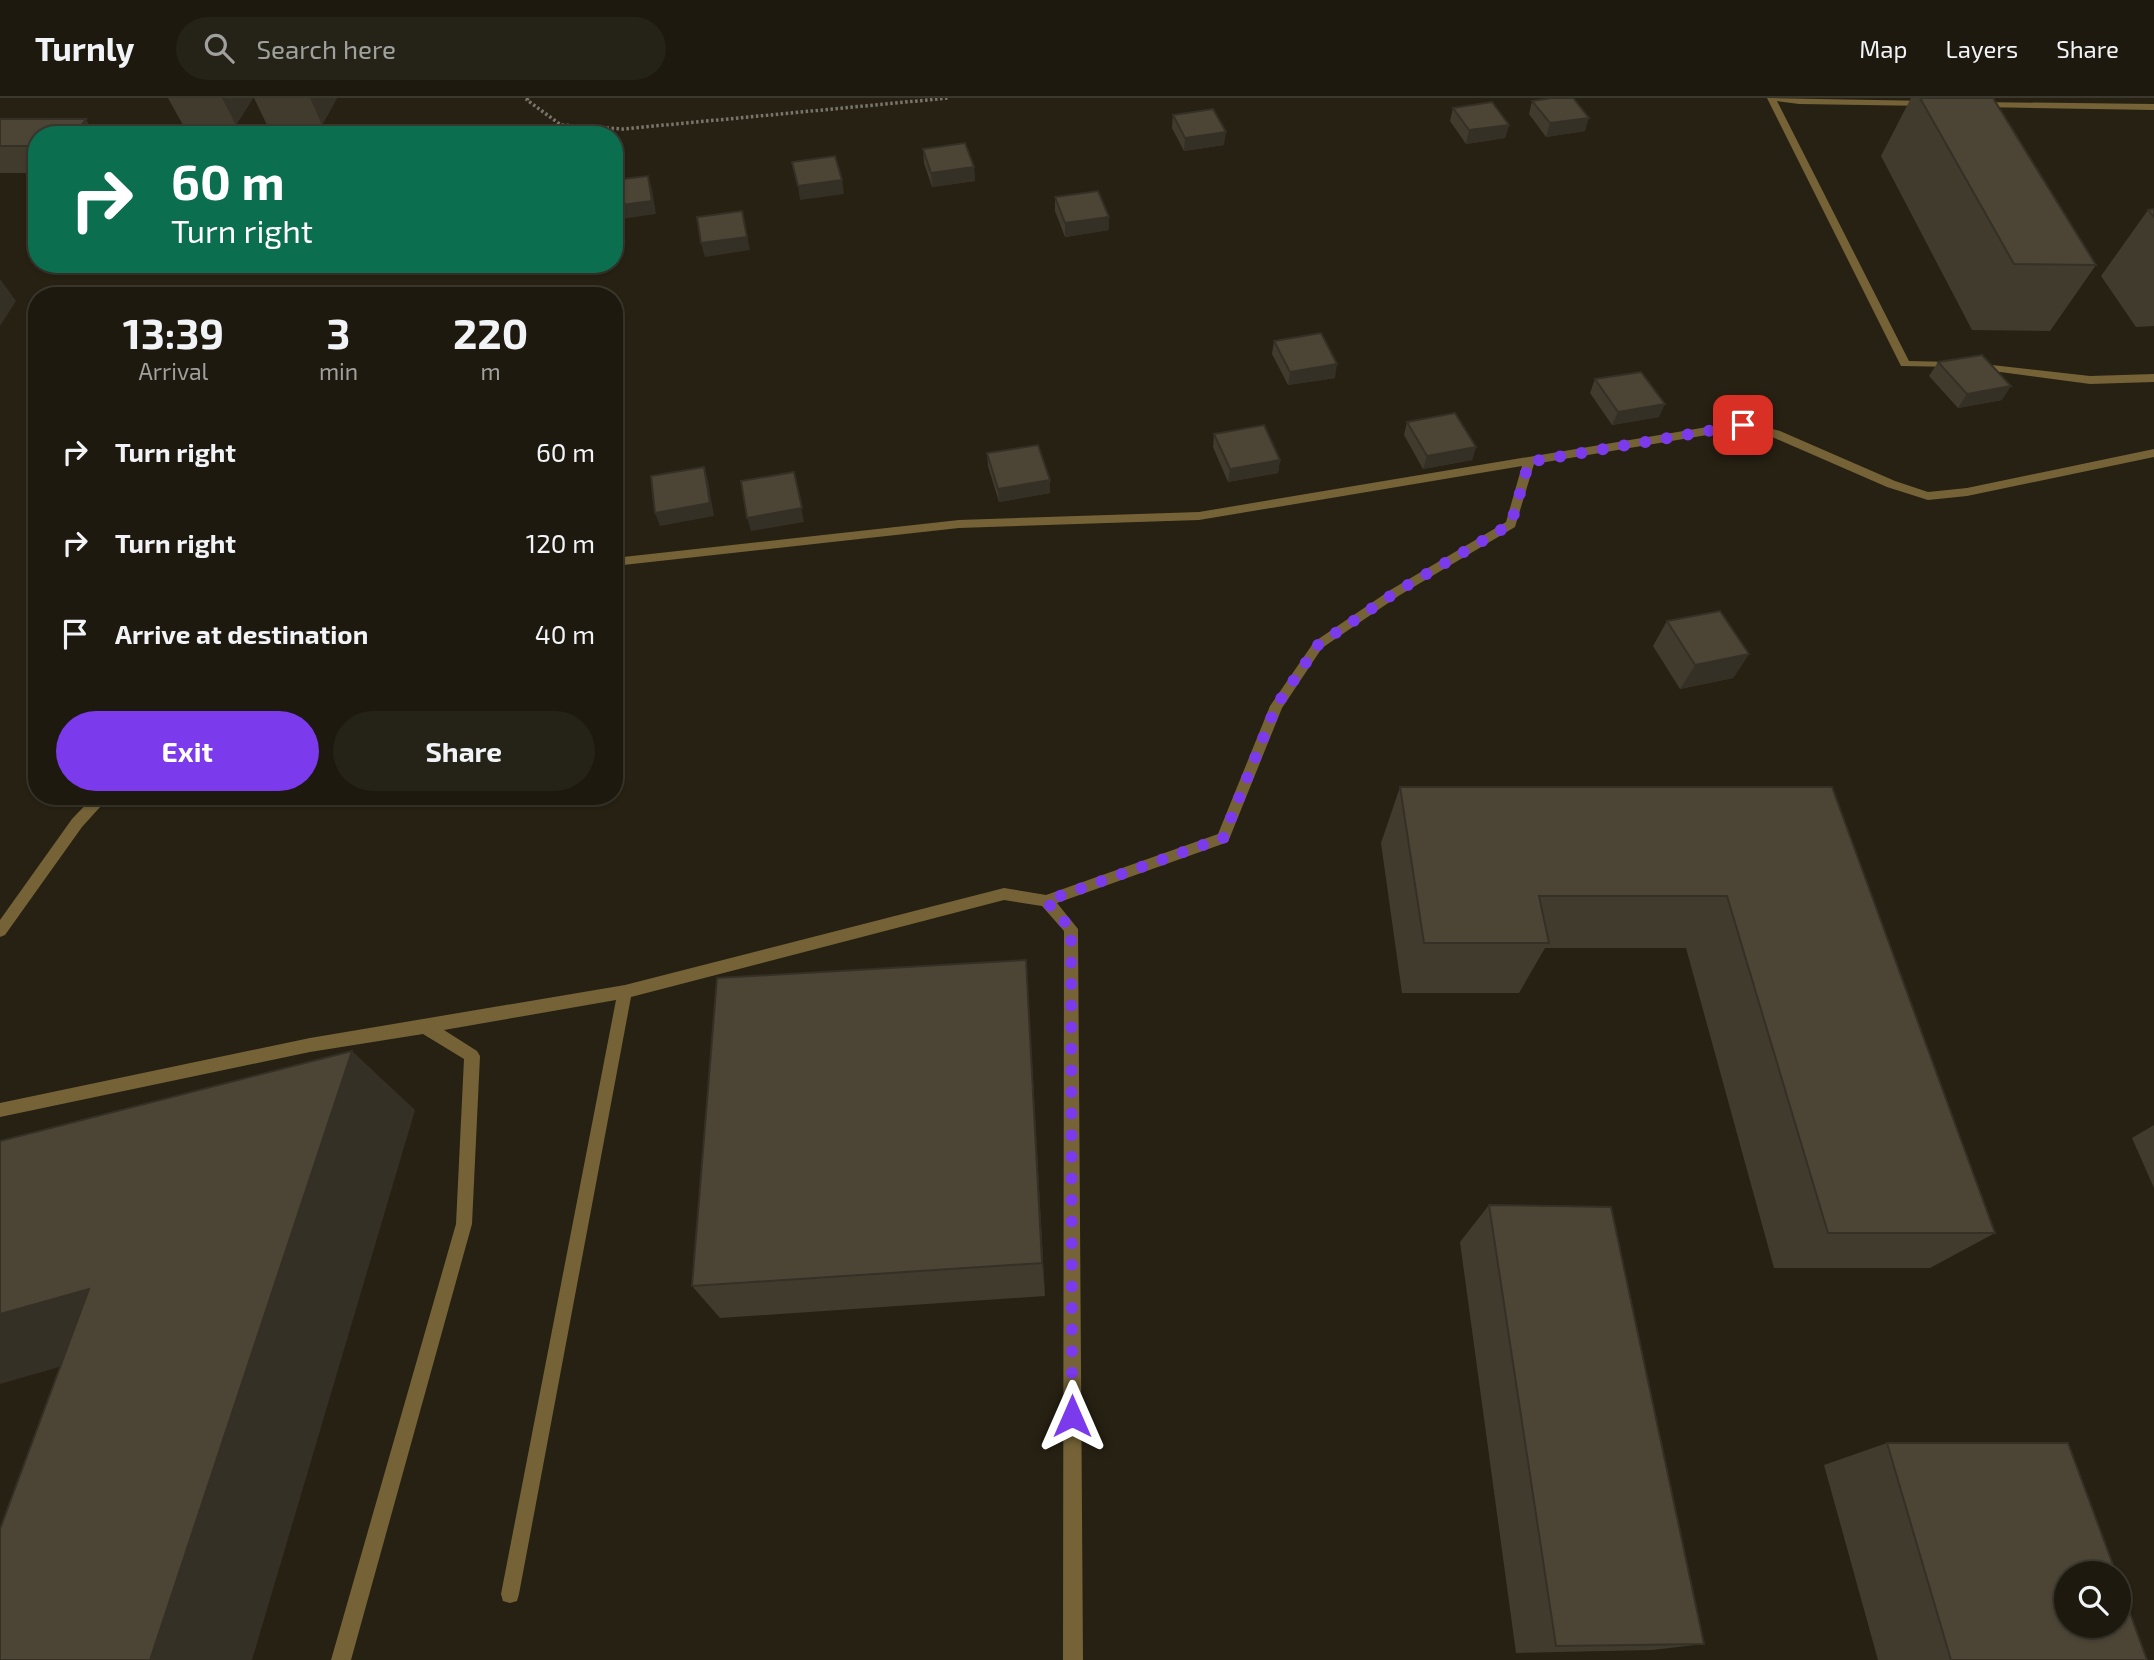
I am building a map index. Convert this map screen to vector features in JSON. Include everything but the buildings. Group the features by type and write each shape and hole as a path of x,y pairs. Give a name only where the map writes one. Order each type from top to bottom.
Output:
{"lane":[{"path":"1773,98 1799,101 1935,103"},
{"path":"1773,98 1905,364 1984,366 2090,380 2154,378"},
{"path":"1963,104 2154,107"},
{"path":"623,561 959,524 1199,516 1743,425 1776,434 1891,484 1928,496 1967,492 2154,453"},
{"path":"0,1110 310,1045 625,992 1004,894 1046,901 1223,838 1276,706 1318,645 1396,592 1511,524 1529,462"},
{"path":"0,931 77,823 94,805"},
{"path":"1046,901 1071,929 1073,1660"},
{"path":"510,1594 625,992"},
{"path":"341,1660 464,1224 472,1056 425,1027"}],"path":[{"path":"528,98 561,125 576,126"},
{"path":"623,129 948,98"}],"route":[{"path":"1072,1416 1071,929 1046,901 1223,838 1276,706 1318,645 1396,592 1511,524 1529,462 1743,425"}]}
